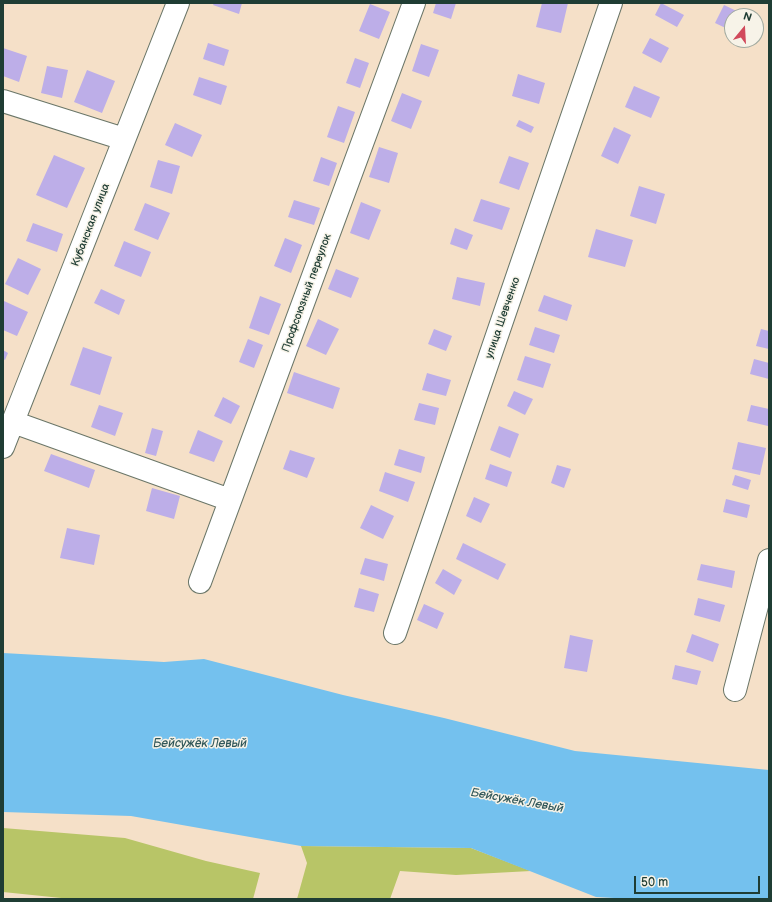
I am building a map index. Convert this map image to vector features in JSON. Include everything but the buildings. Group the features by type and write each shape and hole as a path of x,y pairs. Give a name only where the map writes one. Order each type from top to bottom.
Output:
{"street":[{"name":"Кубанская улица","path":"3,447 178,3"},
{"name":"Профсоюзный переулок","path":"200,582 414,3"},
{"name":"улица Шевченко","path":"395,632 611,3"},
{"path":"3,101 124,139"},
{"path":"13,422 230,500"},
{"path":"735,690 769,560"}],"green space":[{"path":"3,828 125,838 206,861 260,873 253,899 71,899 3,892"},
{"path":"301,846 471,848 531,871 456,875 400,871 390,899 297,899 307,863"}],"water":[{"name":"Бейсужёк Левый","path":"3,653 164,662 204,659 343,695 444,718 575,751 769,770 769,899 632,899 596,897 471,848 301,846 131,816 3,812"}]}
